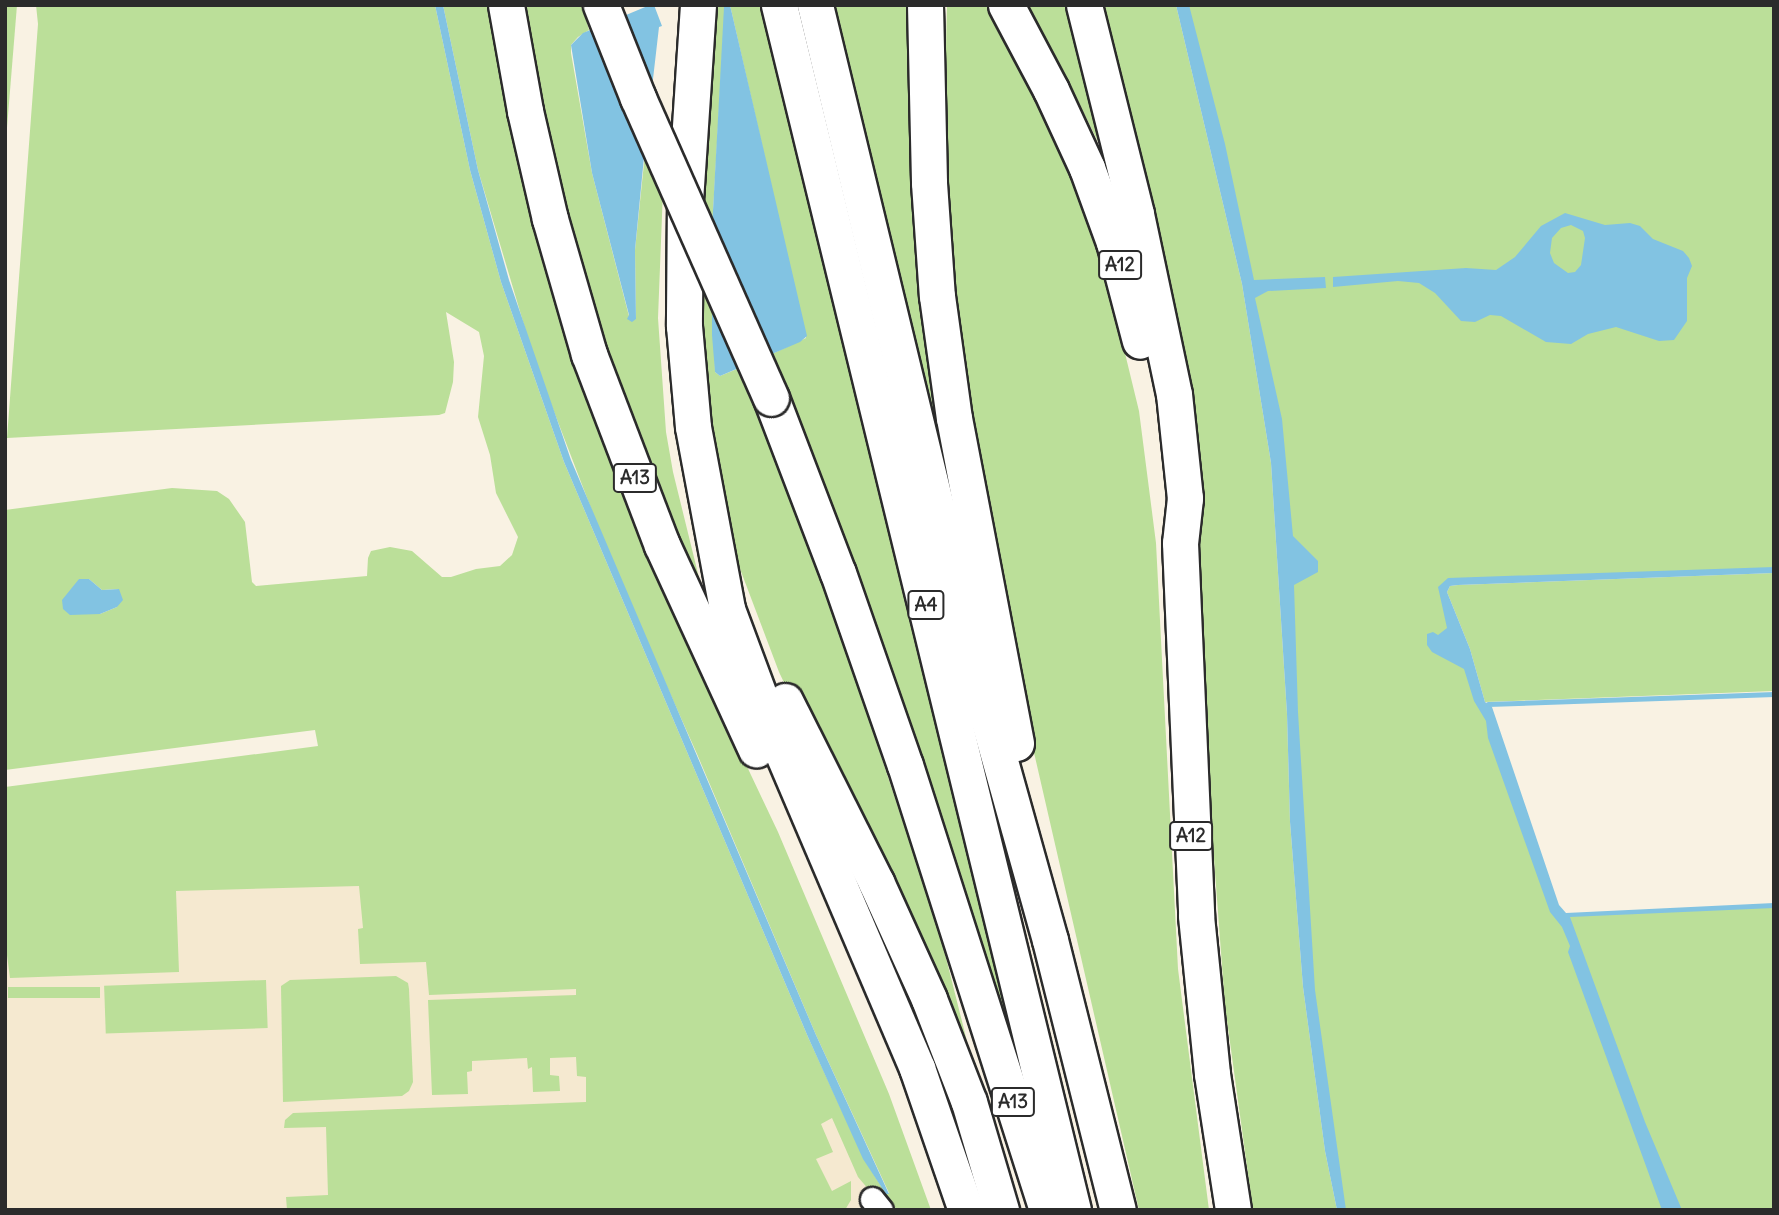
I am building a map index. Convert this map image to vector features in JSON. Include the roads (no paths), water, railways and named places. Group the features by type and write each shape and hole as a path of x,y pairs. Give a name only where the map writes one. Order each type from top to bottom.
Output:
{"highway":[{"name":"A13","path":"506,5 525,111 565,275 589,354 633,473 662,545 836,926 918,1068"},
{"name":"A13","path":"601,5 638,98 771,398 885,707 1047,1210"},
{"path":"698,5 685,199 683,299 687,380 727,609 750,676 918,1068 966,1210"},
{"name":"A4","path":"779,5 1073,1210"},
{"name":"A4","path":"815,5 981,693 1050,940 1118,1210"},
{"name":"A12","path":"1006,5 1051,90 1087,168 1114,242 1151,388 1168,503 1180,543"},
{"name":"A12","path":"1084,5 1136,214 1174,394 1185,498 1180,543 1196,916 1212,1073 1233,1210"},
{"path":"926,10 929,183 937,296 954,418 1006,687 1050,940"},
{"path":"710,516 775,680 876,882 934,1010 969,1102 1001,1210"},
{"path":"986,1016 1027,1210"}],"water":[{"path":"435,5 443,5 478,170 509,280 571,460 816,1035 889,1194 886,1194 863,1159 808,1037 564,462 501,282 470,170"},
{"path":"654,5 662,26 659,27 644,157 635,250 636,319 632,322 627,319 629,315 592,173 571,45 583,33"},
{"path":"730,5 807,336 800,342 720,376 715,372 712,335 712,229 724,7"},
{"path":"1176,5 1189,5 1225,144 1254,280 1325,277 1326,288 1268,291 1255,298 1282,419 1293,536 1318,561 1318,572 1294,585 1298,712 1315,990 1346,1210 1337,1210 1325,1151 1303,987 1290,822 1287,714 1271,463 1242,284"},
{"path":"1565,213 1605,225 1630,223 1640,226 1653,239 1683,251 1692,266 1687,278 1687,321 1674,340 1659,341 1616,327 1588,334 1571,344 1546,342 1501,316 1490,315 1475,322 1461,321 1435,293 1419,283 1398,281 1333,287 1333,277 1466,268 1496,270 1515,257 1541,226","holes":["1571,225 1583,231 1585,238 1581,265 1575,272 1568,273 1554,263 1550,253 1552,238 1561,228"]},
{"path":"1774,567 1774,573 1458,585 1450,586 1447,592 1470,649 1485,702 1492,707 1559,905 1566,913 1774,903 1774,908 1570,917 1645,1122 1682,1210 1662,1210 1568,952 1570,946 1562,927 1550,912 1488,738 1486,721 1474,701 1464,669 1432,652 1427,645 1427,634 1433,632 1438,635 1447,628 1438,587 1448,578"},
{"path":"79,579 89,579 102,590 119,589 123,600 117,607 100,614 70,615 63,609 62,600"}],"waterway":[{"path":"1488,704 1774,694"}]}
